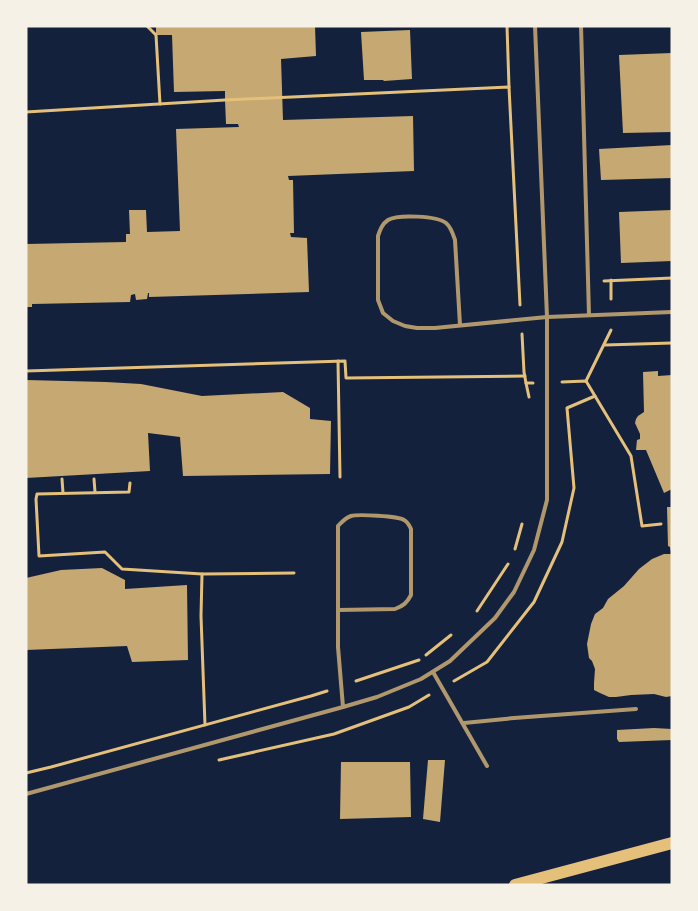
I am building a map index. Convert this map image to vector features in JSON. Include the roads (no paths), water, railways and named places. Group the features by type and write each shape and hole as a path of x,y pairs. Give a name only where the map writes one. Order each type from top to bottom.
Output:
{"main road":[{"path":"516,885 672,843"}],"lane":[{"path":"26,794 343,707 377,697 421,679 450,661 494,618 514,592 534,550 548,500 547,316 535,26"},
{"path":"581,26 589,315"},
{"path":"460,325 455,240 452,230 446,223 437,219 401,216 389,220 381,226 378,236 378,300 383,313 393,321 405,326 417,328 460,325 547,316 672,312"},
{"path":"338,610 395,609 407,602 411,595 411,530 409,524 404,520 397,517 356,515 349,516 338,526 338,610 338,647 343,707"},
{"path":"433,672 487,766"},
{"path":"464,723 636,709"}]}
